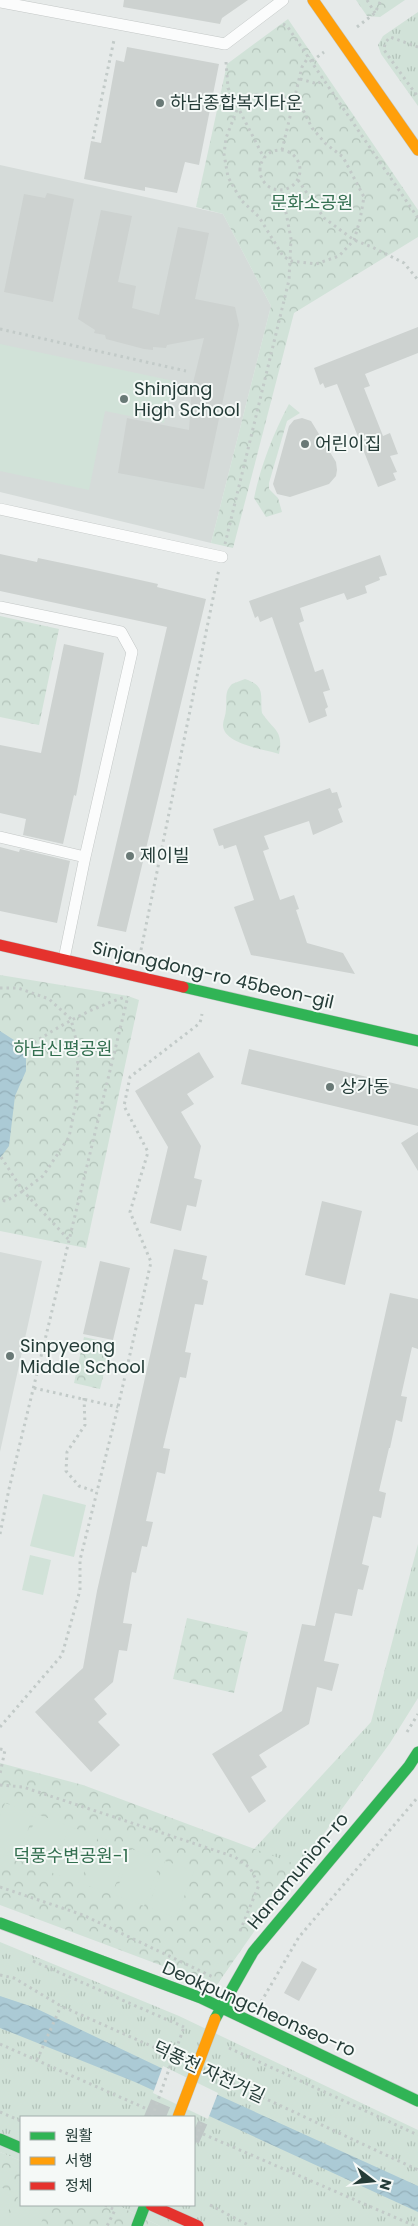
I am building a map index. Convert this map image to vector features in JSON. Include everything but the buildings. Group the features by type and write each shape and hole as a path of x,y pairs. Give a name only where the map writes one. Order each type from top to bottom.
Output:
{"street":[{"path":"313,0 418,150"},
{"name":"Sinjangdong-ro 45beon-gil","path":"0,945 418,1041"},
{"name":"Hanamunion-ro","path":"178,2116 214,2019 252,1952 409,1766 418,1752"},
{"name":"Deokpungcheonseo-ro","path":"0,1923 221,2008 418,2101"},
{"path":"0,2139 20,2148"},
{"path":"138,2226 145,2206"},
{"path":"153,2206 198,2226"}],"lane":[{"path":"0,2 225,44 283,0"},
{"path":"0,509 222,557"},
{"path":"0,607 121,632 132,652 85,857 64,959"},
{"path":"0,837 85,857"}],"path":[{"path":"367,0 375,13 381,0"},
{"path":"283,24 287,26 309,56 418,218"},
{"path":"418,47 390,37 385,43 384,50 418,97"},
{"path":"93,139 114,40"},
{"path":"282,150 302,68 309,56"},
{"path":"226,62 228,88 264,158"},
{"path":"300,79 318,84 324,78"},
{"path":"270,96 294,100 300,104 312,128 326,144 343,157 364,197 354,240 339,256 316,264 291,261 283,256 259,217 241,200 228,177 224,154 226,138 238,107 250,99 270,96"},
{"path":"282,150 294,155 298,160 300,174 298,180 288,189 275,190 269,187 264,183 260,170 264,158 269,153 282,150"},
{"path":"298,180 324,218 354,240 404,263 418,280"},
{"path":"0,328 186,371"},
{"path":"0,988 18,988 49,999 71,1019 78,1048 77,1098 69,1137 43,1176 6,1201 0,1200"},
{"path":"0,1534 128,996 98,1006 71,1019 23,1050"},
{"path":"0,1727 62,1655 80,1590 80,1560 151,1262 130,1212 148,1152 124,1106 130,1077 200,1023 202,1012"},
{"path":"1,1157 23,1191 70,1241"},
{"path":"34,1388 118,1406"},
{"path":"84,1398 85,1424 67,1452 66,1472 79,1486 97,1492"},
{"path":"0,1749 5,1750 0,1774"},
{"path":"0,1785 23,1787 235,1858 250,1868 260,1885 246,1920 236,1936"},
{"path":"260,2004 280,1966 299,1937 418,1797"},
{"path":"0,1887 83,1915 213,1977 218,1969"},
{"path":"26,1958 184,2027 152,2116"},
{"name":"덕풍천 자전거길","path":"0,1975 14,1978 61,2006 184,2060"},
{"path":"37,2060 61,2006"},
{"path":"0,2044 147,2109"},
{"path":"229,2048 418,2135"},
{"name":"덕풍천 자전거길","path":"210,2072 418,2170"},
{"path":"0,2112 20,2121"},
{"path":"203,2134 415,2226"},
{"path":"202,2201 250,2226"},
{"path":"107,2206 116,2210 107,2226"}],"shaded area":[{"name":"Shinjang High School","path":"0,165 223,214 271,306 211,543 0,492"},
{"name":"Sinpyeong Middle School","path":"0,1252 42,1261 0,1452"}],"green space":[{"path":"356,0 405,0 380,17 367,16"},
{"path":"418,12 418,106 381,54 378,45 383,36"},
{"name":"문화소공원","path":"288,19 418,210 418,237 294,313 233,548 211,543 271,306 223,214 196,207 227,64"},
{"path":"0,344 174,381 164,423 105,411 89,490 0,471"},
{"path":"289,404 300,413 287,421 269,483 269,489 278,498 282,512 266,517 254,498 268,450"},
{"path":"0,616 59,629 39,725 0,717"},
{"path":"245,679 256,685 261,692 262,713 279,735 279,754 245,745 230,737 225,731 223,723 228,690 232,684"},
{"name":"하남신평공원","path":"0,975 128,996 139,1000 86,1248 0,1231"},
{"path":"84,1337 111,1343 100,1389 74,1383"},
{"path":"43,1494 86,1505 74,1557 30,1546"},
{"path":"418,1544 418,1698 390,1743 258,1924 216,1986 193,1980 253,1850 371,1722"},
{"path":"30,1555 51,1560 43,1595 22,1590"},
{"path":"187,1618 248,1632 234,1693 173,1679"},
{"name":"덕풍수변공원-1","path":"0,1763 83,1785 300,1866 216,1986 0,1905"},
{"path":"5,1803 34,1813 17,1860 0,1854 0,1816"},
{"path":"37,1814 66,1825 48,1871 20,1861"},
{"path":"69,1826 98,1837 80,1883 52,1873"},
{"path":"100,1837 129,1848 112,1894 83,1884"},
{"path":"132,1849 161,1860 144,1906 115,1895"},
{"path":"165,1861 194,1871 176,1918 148,1907"},
{"path":"0,1942 179,2016 418,2130 418,2226 160,2226 119,2206 195,2206 195,2116 20,2116 20,2161 0,2152"},
{"path":"0,2152 20,2161 20,2206 119,2206 160,2226 0,2226"},
{"path":"0,2187 15,2193 3,2226 0,2226"},
{"path":"19,2194 20,2206 48,2206 40,2226 7,2226"}],"water":[{"path":"0,1031 14,1040 23,1050 26,1059 26,1071 15,1096 9,1146 0,1158"},
{"path":"0,1996 33,2007 218,2095 418,2186 418,2212 135,2082 0,2028"}],"pier":[{"path":"163,2066 218,2093 208,2119 153,2093"}],"tunnel":[{"path":"147,2109 164,2116"},
{"path":"195,2130 203,2134"}],"traffic: fast":[{"path":"183,987 418,1041"},
{"path":"215,2019 253,1952 409,1766 418,1752"},
{"path":"0,1923 201,1998 418,2101"},
{"path":"0,2139 20,2148"},
{"path":"137,2226 145,2206"}],"traffic: slow":[{"path":"313,0 418,150"},
{"path":"178,2116 215,2019"}],"traffic: jam":[{"path":"0,945 183,987"},
{"path":"153,2206 198,2226"}],"place":[{"name":"하남종합복지타운","path":"160,103"},
{"name":"Shinjang High School","path":"124,399"},
{"name":"어린이집","path":"305,444"},
{"name":"제이빌","path":"130,856"},
{"name":"상가동","path":"330,1087"},
{"name":"Sinpyeong Middle School","path":"10,1356"}]}
